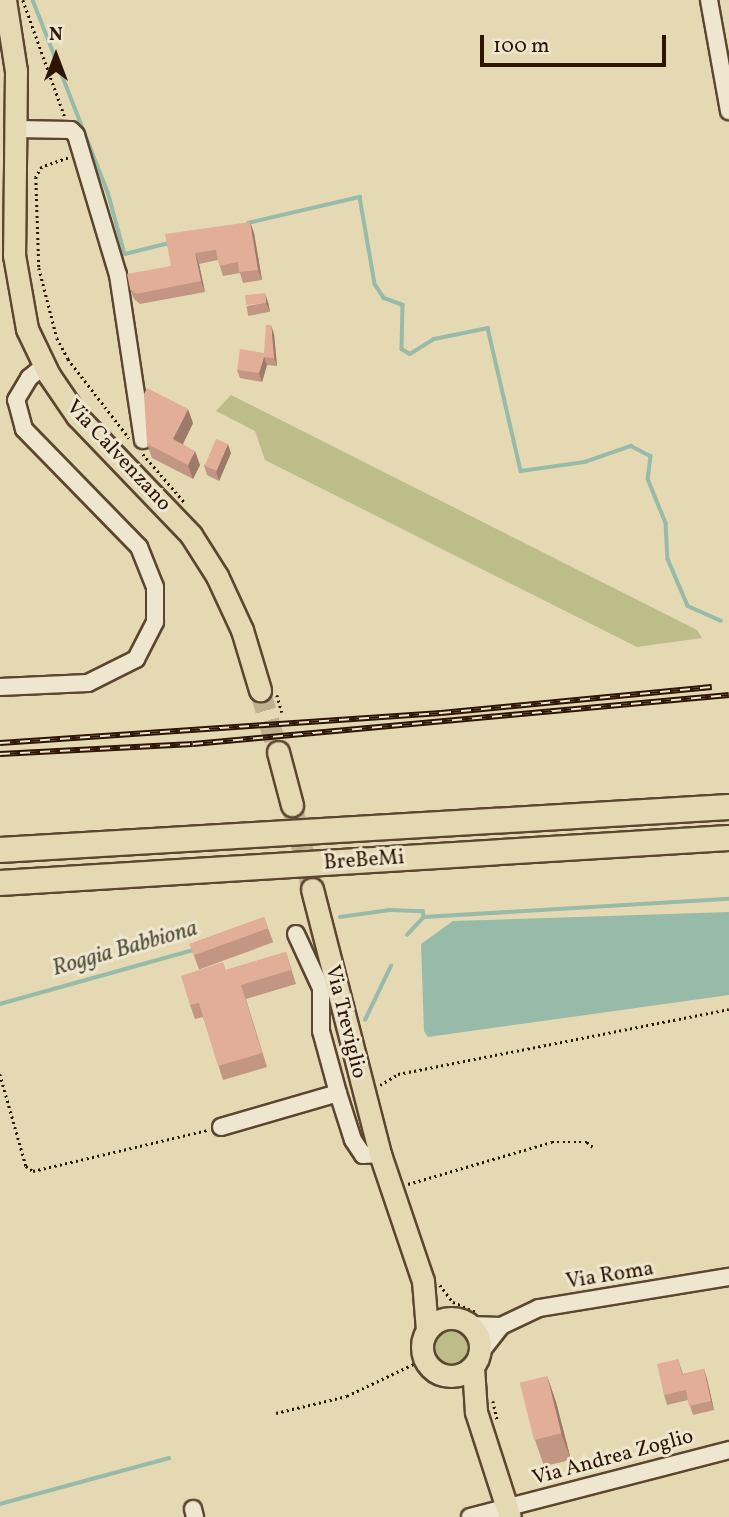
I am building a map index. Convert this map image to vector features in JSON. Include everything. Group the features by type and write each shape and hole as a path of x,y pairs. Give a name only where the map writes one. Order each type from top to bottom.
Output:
{"highway":[{"name":"BreBeMi","path":"0,850 729,807"},
{"name":"BreBeMi","path":"0,883 729,838"}],"main road":[{"name":"Via Calvenzano","path":"5,0 16,71 12,217 16,281 27,329 44,366 76,416 191,535 230,600 260,690"},
{"path":"278,752 292,804"},
{"name":"Via Treviglio","path":"312,889 373,1085 380,1154 391,1190 429,1278 468,1319 479,1338 476,1412 509,1513"},
{"name":"Via Treviglio","path":"429,1278 427,1330 422,1349 424,1359 438,1374 448,1377 476,1412"},
{"path":"427,1330 440,1320 468,1319"},
{"path":"448,1377 477,1360"}],"street":[{"path":"709,0 729,111"},
{"path":"16,129 71,130 94,186 116,264 143,440"},
{"path":"0,687 88,683 136,659 155,622 155,587 139,547 24,429 16,400 29,378 44,366"},
{"path":"296,934 321,988 321,1031 338,1093"},
{"name":"Via Treviglio","path":"221,1127 338,1093 352,1140 363,1155 380,1154"},
{"name":"Via Roma","path":"477,1360 502,1326 539,1308 729,1277"},
{"name":"Via Roma","path":"468,1319 502,1326"},
{"name":"Via Andrea Zoglio","path":"470,1517 509,1513 729,1450"}],"path":[{"path":"23,0 71,130"},
{"path":"373,1085 398,1074 729,1009"},
{"path":"0,1074 26,1166 33,1171 221,1127"},
{"path":"391,1190 552,1142 587,1142 593,1147"},
{"path":"429,1278 468,1319"},
{"path":"276,1413 347,1396 424,1359"},
{"path":"492,1397 500,1432"}],"shaded area":[{"path":"231,395 697,630 702,638 637,647 265,460 255,431 216,411"},
{"path":"729,912 729,995 428,1037 424,1031 421,944 453,921"},
{"path":"451,1330 463,1335 468,1347 463,1359 451,1364 439,1359 434,1347 439,1335"}],"building":[{"path":"250,222 258,270 239,272 238,262 219,266 216,250 195,253 201,281 136,294 130,289 127,274 171,266 165,234"},
{"path":"265,293 266,303 246,305 245,295"},
{"path":"266,325 271,325 274,358 264,357 259,373 237,370 240,349 264,353"},
{"path":"147,388 188,409 173,439 195,451 188,465 147,444 144,394"},
{"path":"216,439 228,444 217,471 205,466"},
{"path":"264,917 268,928 194,955 190,944"},
{"path":"286,952 291,970 241,985 262,1053 218,1066 199,1003 190,1005 181,976 223,962 226,970"},
{"path":"678,1359 682,1375 704,1369 711,1401 689,1406 686,1390 664,1395 657,1364"},
{"path":"547,1376 561,1433 534,1440 520,1383"}],"waterway":[{"path":"33,0 108,192 125,254 169,243"},
{"path":"248,223 360,197 375,284 384,298 403,305 402,349 410,354 434,339 488,328 521,471 585,462 631,446 651,456 648,479 666,523 668,559 688,606 721,621"},
{"path":"407,935 424,917 729,899"},
{"name":"Roggia Babbiona","path":"340,917 390,910 423,911 424,917"},
{"name":"Roggia Babbiona","path":"0,1004 197,949"},
{"path":"365,1020 391,966"},
{"path":"0,1504 169,1458"}],"tunnel":[{"path":"260,690 278,752"},
{"path":"292,805 312,889"}],"railway":[{"path":"0,743 441,713 712,687"},
{"path":"0,754 193,744 729,695"}]}
